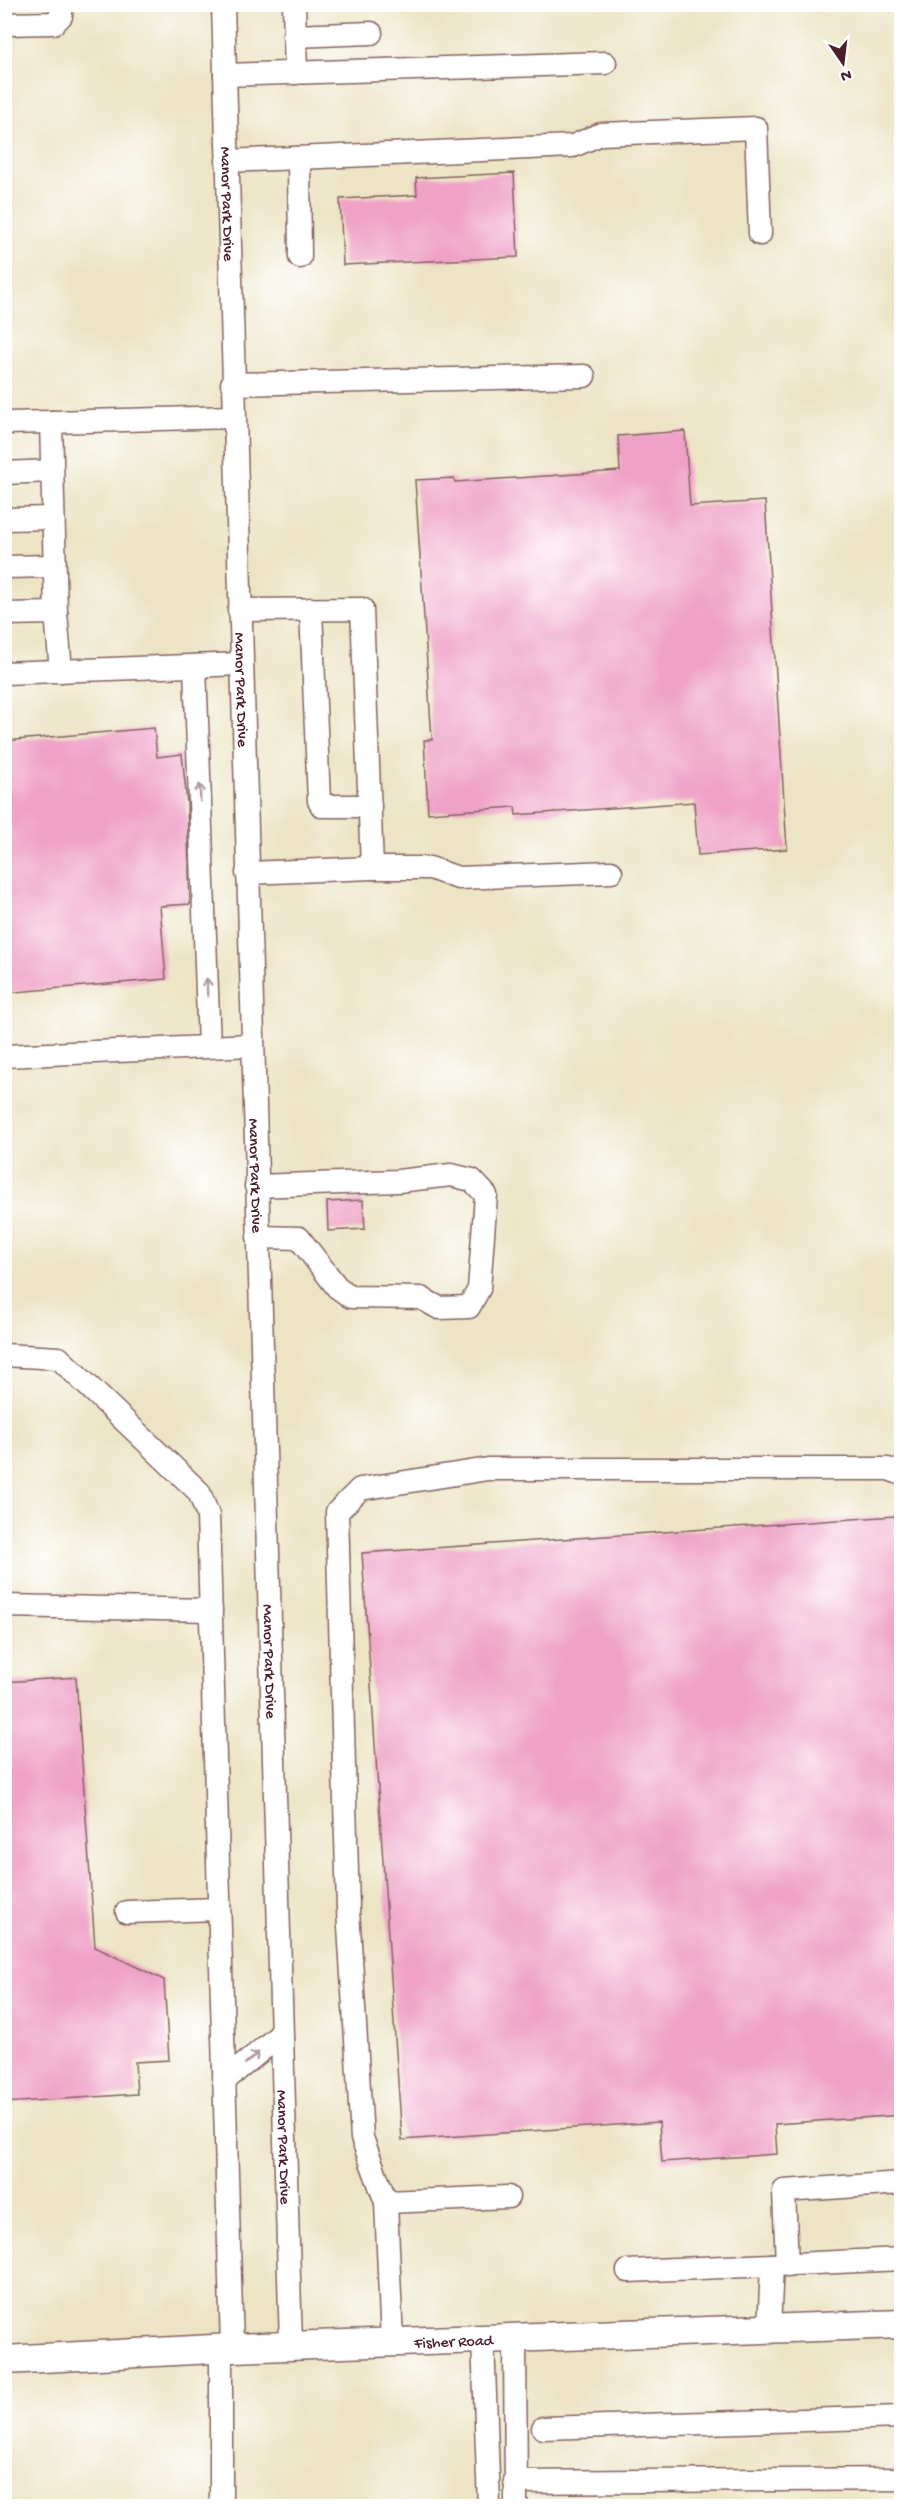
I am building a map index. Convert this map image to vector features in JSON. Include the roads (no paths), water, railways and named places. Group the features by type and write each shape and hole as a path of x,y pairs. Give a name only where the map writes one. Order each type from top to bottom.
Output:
{"main road":[{"name":"Fisher Road","path":"4,2360 291,2346 902,2324"}],"street":[{"path":"4,24 54,23 61,16 61,4"},
{"name":"Manor Park Drive","path":"223,4 232,384 291,2346"},
{"path":"294,4 296,73"},
{"path":"294,36 371,33"},
{"path":"225,75 605,63"},
{"path":"227,161 573,146 601,134 756,128 760,234"},
{"path":"299,158 300,257"},
{"path":"232,384 584,376"},
{"path":"4,423 233,417"},
{"path":"51,422 52,518 61,671"},
{"path":"4,472 51,471"},
{"path":"4,519 52,518"},
{"path":"4,567 54,566"},
{"path":"239,610 359,608 363,612 372,868"},
{"path":"310,609 318,801 322,806 370,806"},
{"path":"4,614 56,613"},
{"path":"4,673 241,664"},
{"path":"195,666 209,1046"},
{"path":"247,873 430,868 458,878 610,872"},
{"path":"4,1056 252,1045"},
{"path":"256,1186 398,1181 451,1175 472,1180 486,1195 479,1289 469,1307 439,1308 421,1298 351,1297 337,1287 299,1238 258,1237"},
{"path":"4,1355 59,1358 199,1492 208,1515 224,2081 227,2349 221,2506"},
{"path":"392,2343 386,2202 362,2138 348,1910 337,1512 360,1489 488,1469 888,1469 902,1474"},
{"path":"4,1605 211,1610"},
{"path":"127,1912 219,1909"},
{"path":"224,2081 280,2034"},
{"path":"769,2330 779,2265 784,2191 902,2183"},
{"path":"386,2202 507,2197"},
{"path":"628,2271 902,2259"},
{"path":"515,2338 516,2506"},
{"path":"483,2339 489,2506"},
{"path":"543,2428 902,2417"},
{"path":"515,2482 902,2479"}]}
